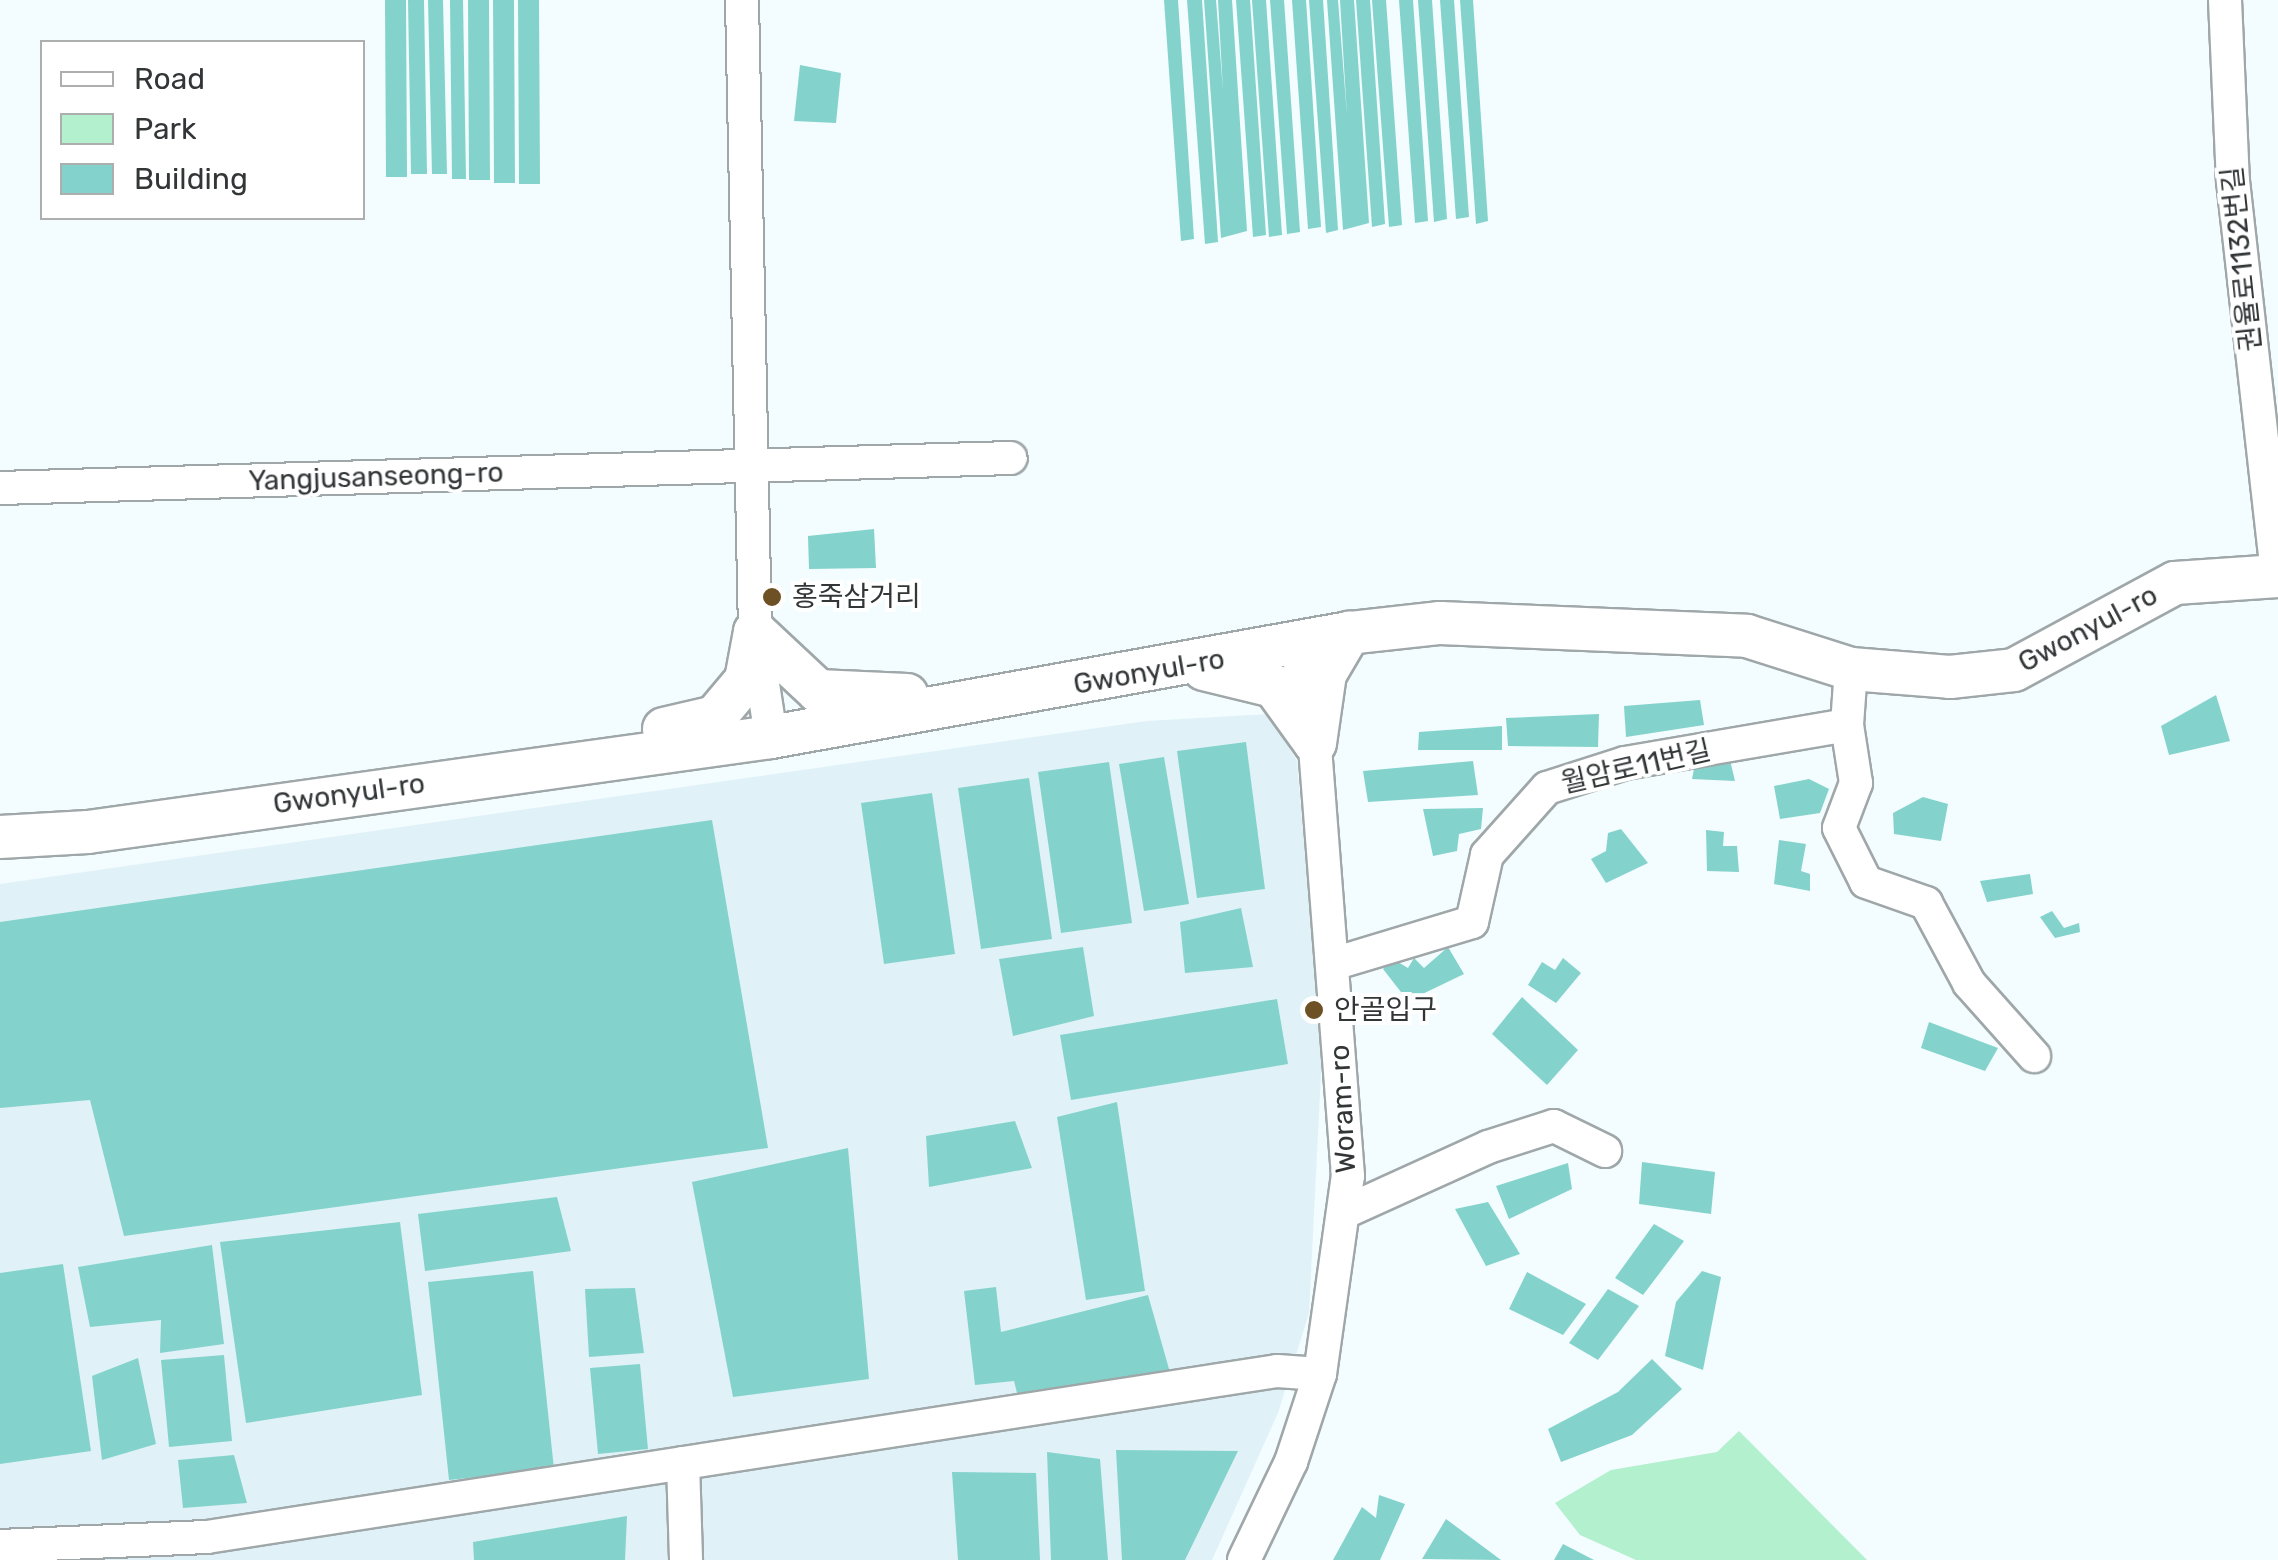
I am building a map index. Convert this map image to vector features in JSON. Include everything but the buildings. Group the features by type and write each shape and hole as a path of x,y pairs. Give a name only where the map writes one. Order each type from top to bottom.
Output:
{"main road":[{"name":"Gwonyul-ro","path":"0,837 88,832 590,758 770,737 1189,666 1349,633 1440,623 1747,636 1851,669 1950,676 2014,670 2175,583 2277,576"},
{"path":"755,632 818,691 977,702"},
{"path":"590,758 628,738 715,717 746,680 755,632"},
{"path":"1316,743 1324,674 1349,633"},
{"path":"1189,666 1274,686 1316,743"}],"street":[{"path":"742,0 755,632 770,737"},
{"name":"권율로1132번길","path":"2225,0 2232,181 2277,576"},
{"name":"Yangjusanseong-ro","path":"0,488 1010,458"},
{"name":"Woram-ro","path":"1244,1560 1291,1462 1320,1374 1345,1212 1346,1131 1316,743 1296,644"},
{"path":"1851,669 1847,725 1856,783 1839,828 1866,882 1926,904 1969,983 2034,1056"},
{"name":"월암로11번길","path":"1333,964 1472,922 1487,855 1547,788 1624,763 1847,725"},
{"path":"1345,1212 1488,1147 1554,1126 1604,1151"},
{"path":"0,1546 208,1537 1277,1371 1320,1374"},
{"path":"683,1463 686,1560"}],"shaded area":[{"path":"1268,714 1297,761 1322,1053 1309,1313 1278,1413 1212,1560 0,1560 0,884 1147,721"}],"green space":[{"path":"1739,1431 1867,1560 1636,1560 1580,1535 1555,1503 1611,1470 1717,1452"}],"place":[{"name":"홍죽삼거리","path":"772,597"},
{"name":"안골입구","path":"1314,1010"}]}
